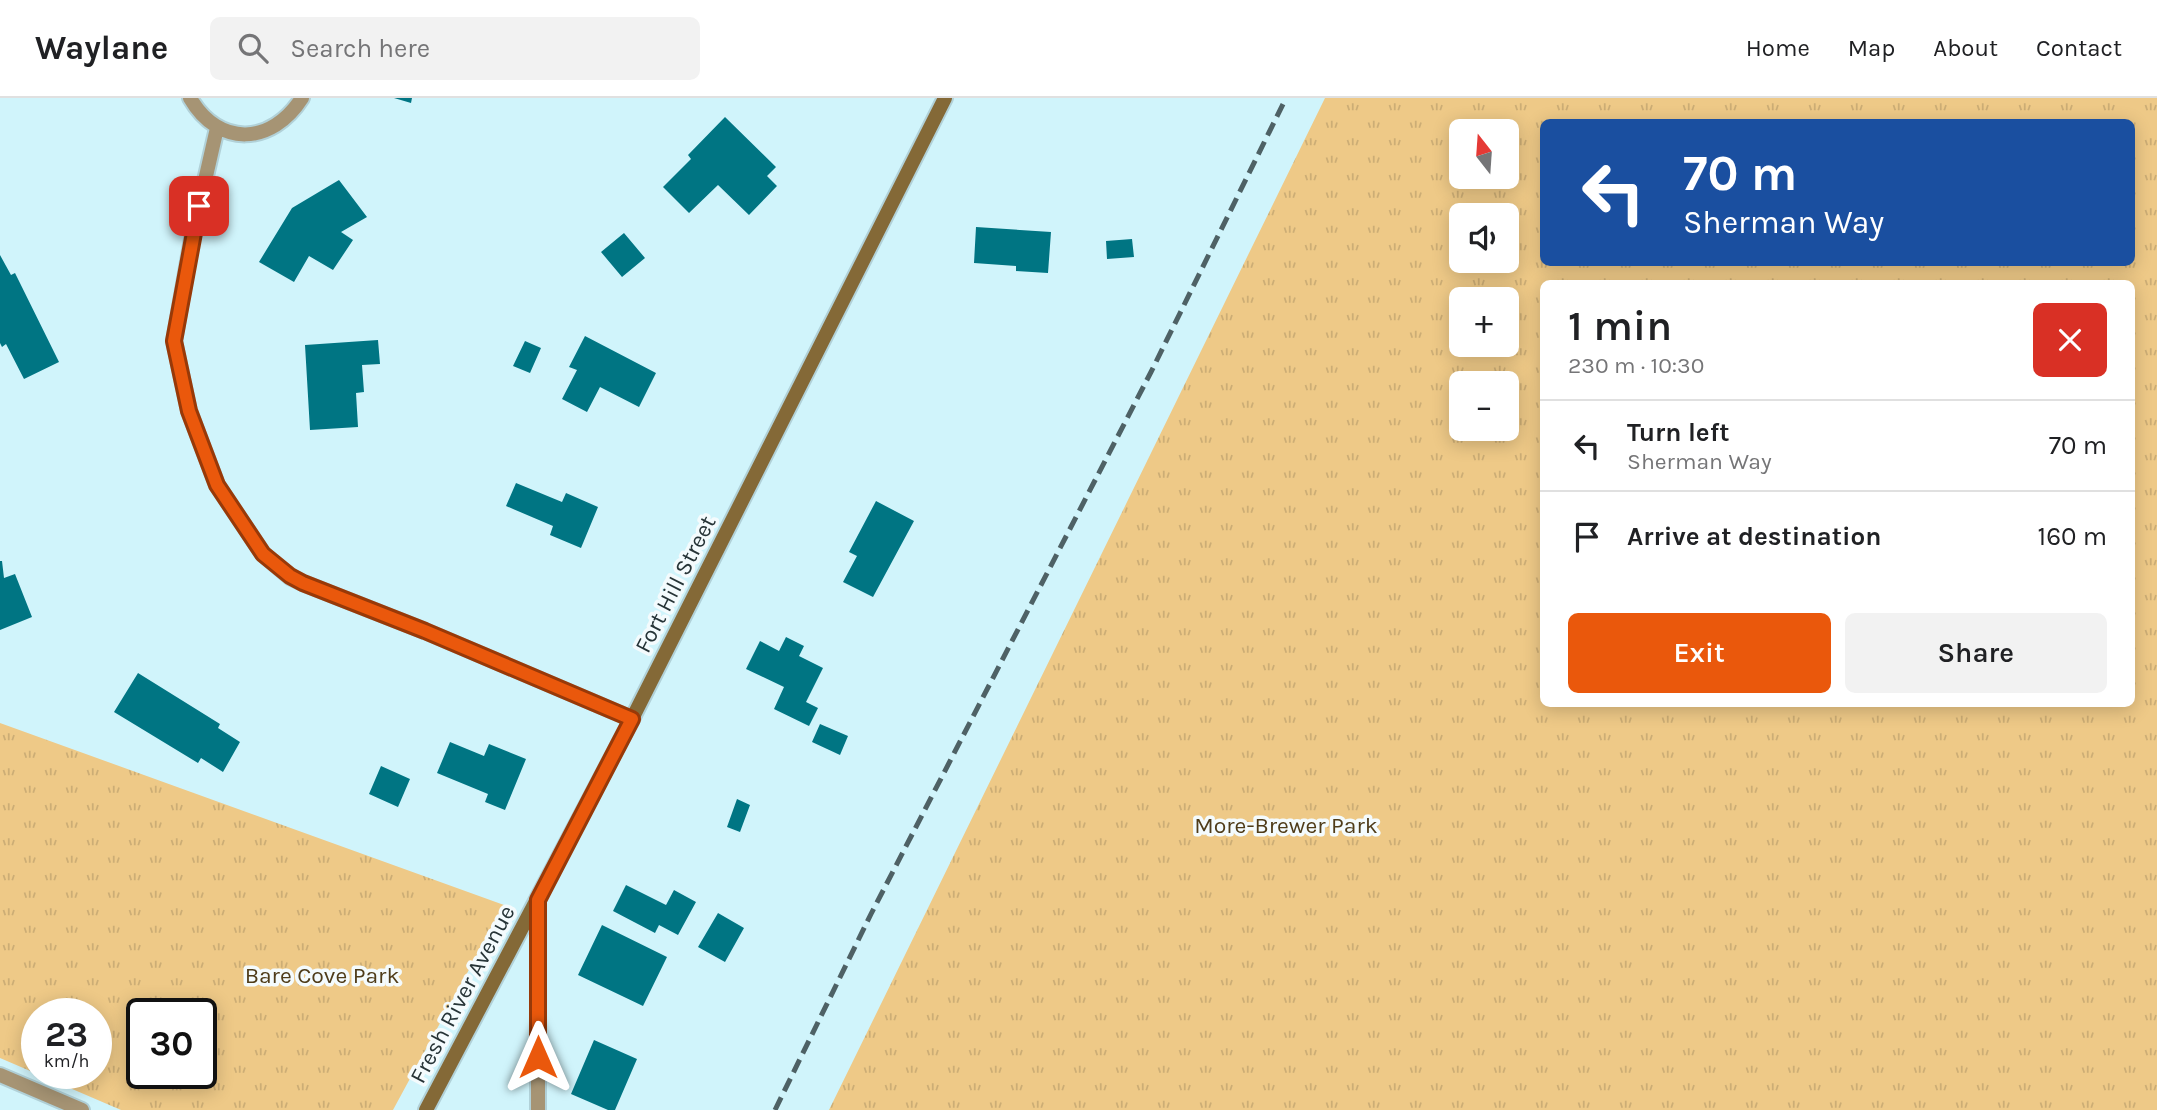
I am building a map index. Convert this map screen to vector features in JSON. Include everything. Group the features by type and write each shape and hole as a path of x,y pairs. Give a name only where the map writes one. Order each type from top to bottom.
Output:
{"main road":[{"name":"Fort Hill Street","path":"538,900 632,719 944,98"},
{"name":"Fresh River Avenue","path":"426,1110 538,900"}],"street":[{"path":"190,98 201,116 217,128 236,134 257,134 276,127 292,114 302,98"},
{"path":"217,128 193,233 174,341 189,411 217,485 263,554 303,583 425,631 632,719"},
{"name":"Fort Hill Street","path":"538,900 538,1110"},
{"path":"0,1075 82,1110"}],"green space":[{"name":"More-Brewer Park","path":"1325,98 2157,98 2157,1110 829,1110"},
{"name":"Bare Cove Park","path":"0,723 504,905 393,1110 121,1110 72,1089 112,1089 112,998 21,998 21,1067 0,1058"}],"building":[{"path":"394,98 412,98 411,103"},
{"path":"725,117 776,167 767,176 777,186 749,215 718,185 689,213 663,187 691,159 688,155"},
{"path":"339,180 367,217 341,232 353,240 333,270 309,256 294,282 259,262 292,208"},
{"path":"976,227 1051,232 1048,273 1016,271 1016,266 974,263"},
{"path":"624,233 645,258 622,277 601,252"},
{"path":"1132,239 1134,257 1107,259 1106,241"},
{"path":"0,255 11,275 15,273 59,362 24,379 6,344 2,347 0,343"},
{"path":"585,336 656,373 639,407 600,387 587,412 562,399 577,370 569,367"},
{"path":"378,340 380,364 362,365 364,392 356,393 358,427 310,430 305,345"},
{"path":"525,341 541,348 530,373 513,366"},
{"path":"516,483 562,502 566,493 598,507 581,548 550,535 553,526 506,506"},
{"path":"876,501 914,521 873,597 843,582 857,556 849,552"},
{"path":"0,561 4,578 15,574 32,617 0,630"},
{"path":"786,637 804,646 799,656 823,668 806,702 818,708 809,726 774,709 784,687 746,669 760,641 779,651"},
{"path":"138,673 220,724 218,728 240,742 223,772 201,758 198,763 114,712"},
{"path":"820,724 848,736 840,755 812,742"},
{"path":"450,742 484,756 489,744 526,759 505,810 485,802 488,794 437,773"},
{"path":"381,766 410,779 398,807 369,794"},
{"path":"737,799 750,805 740,832 727,827"},
{"path":"626,885 666,905 674,890 696,902 678,935 659,925 655,933 613,911"},
{"path":"718,913 744,928 725,962 698,947"},
{"path":"602,925 667,957 643,1006 578,975"},
{"path":"594,1040 637,1059 615,1110 608,1110 571,1094"}],"railway":[{"path":"775,1110 871,914 1151,372 1286,98"}],"route":[{"path":"199,206 174,341 189,411 217,485 263,554 303,583 425,631 632,719 538,900 538,1057"}]}
